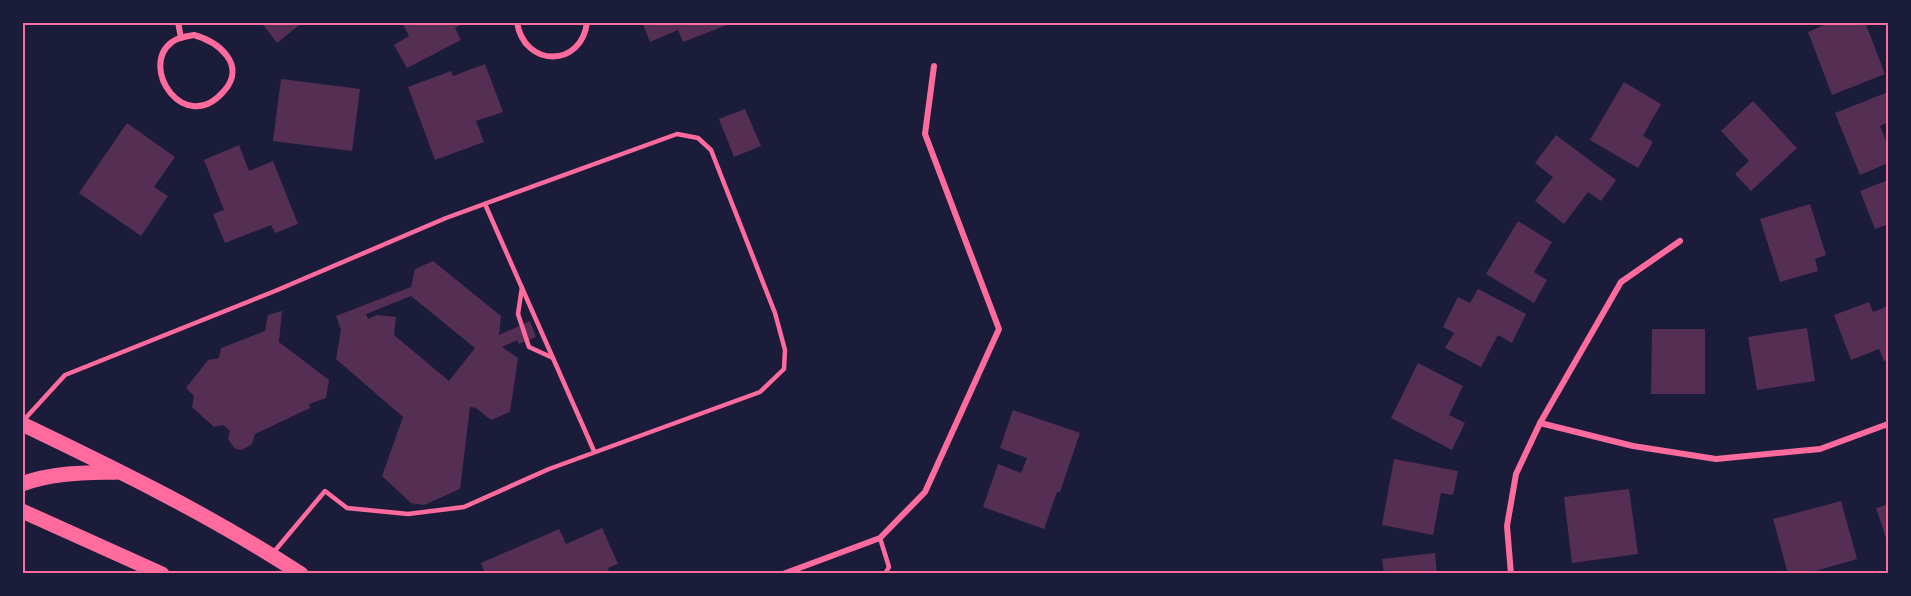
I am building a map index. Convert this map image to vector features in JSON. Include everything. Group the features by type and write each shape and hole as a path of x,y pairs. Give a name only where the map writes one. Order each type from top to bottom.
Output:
{"main road":[{"path":"22,423 206,516 301,573"},
{"path":"22,484 37,478 60,474 122,472"},
{"path":"22,511 162,573"}],"street":[{"path":"178,22 181,38"},
{"path":"517,22 528,46 538,54 552,57 567,54 582,42 588,22"},
{"path":"194,34 208,39 219,45 231,63 233,73 230,85 215,101 195,107 186,105 177,101 167,88 162,77 161,62 172,42 181,38 194,34"},
{"path":"783,573 879,538 925,492 999,329 925,134 934,66"},
{"path":"1511,573 1507,526 1516,474 1540,423 1621,282 1680,241"},
{"path":"1540,423 1633,446 1716,459 1820,449 1888,424"}],"lane":[{"path":"22,423 65,375 275,291 446,218 677,134 698,138 711,150 775,314 785,350 784,369 760,392 594,451 464,507 408,513 347,508 325,491 271,554"},
{"path":"485,204 594,451"},
{"path":"522,286 518,314 529,347 554,358"},
{"path":"879,538 889,567 885,573"}],"building":[{"path":"261,22 303,22 277,43"},
{"path":"402,22 466,22 455,28 461,40 407,68 394,45 409,36"},
{"path":"642,22 732,23 683,42 678,30 650,42"},
{"path":"1831,22 1865,22 1885,74 1832,95 1808,32"},
{"path":"485,64 503,112 476,121 484,142 435,160 408,87 451,71 453,76"},
{"path":"281,79 360,89 352,151 273,141"},
{"path":"1624,82 1661,104 1643,136 1653,142 1638,168 1590,140"},
{"path":"1888,92 1888,122 1880,126 1888,146 1888,163 1860,175 1835,113"},
{"path":"1753,101 1797,148 1751,191 1735,174 1749,161 1721,131"},
{"path":"745,109 761,146 734,157 719,119"},
{"path":"127,123 175,157 154,187 168,196 141,236 79,193"},
{"path":"1556,135 1616,180 1601,201 1588,192 1564,224 1535,201 1553,177 1535,163"},
{"path":"239,145 249,171 273,161 298,224 275,233 271,225 225,243 213,214 224,210 204,160"},
{"path":"1888,180 1888,230 1886,225 1875,229 1860,191"},
{"path":"1810,204 1826,255 1815,259 1818,271 1780,282 1760,219"},
{"path":"1518,221 1552,242 1534,272 1547,280 1534,303 1486,274"},
{"path":"433,261 501,316 499,335 530,321 536,337 519,344 517,340 502,347 518,358 510,412 491,420 476,408 470,407 460,489 424,505 411,503 382,476 403,417 336,359 341,330 336,316 411,287 415,269","holes":["411,296 475,348 449,381 394,335 396,317 377,315 368,319 366,314"]},
{"path":"1478,289 1526,314 1512,343 1498,335 1481,367 1445,348 1454,333 1443,327 1458,297 1470,303"},
{"path":"1869,302 1873,312 1888,306 1888,360 1884,361 1879,349 1851,360 1834,315"},
{"path":"282,311 279,342 329,380 326,398 309,404 310,408 255,434 252,444 242,450 235,449 228,439 230,431 223,425 214,427 192,407 194,396 186,388 208,360 219,358 221,348 265,331 268,315"},
{"path":"1807,328 1815,381 1757,390 1748,337"},
{"path":"1652,329 1705,329 1705,394 1651,394"},
{"path":"1418,363 1463,386 1449,415 1465,423 1452,450 1391,418"},
{"path":"1013,410 1080,433 1060,492 1057,492 1044,529 983,507 998,464 1021,473 1027,458 1000,448"},
{"path":"1394,459 1458,471 1453,495 1441,493 1433,535 1382,525"},
{"path":"1629,489 1638,554 1572,563 1564,497"},
{"path":"1841,501 1857,559 1805,574 1788,574 1773,519"},
{"path":"1888,504 1888,544 1876,508"},
{"path":"602,528 618,564 608,568 610,574 495,574 494,572 485,574 481,563 559,529 566,544"},
{"path":"1435,553 1437,574 1384,574 1382,559"}]}
